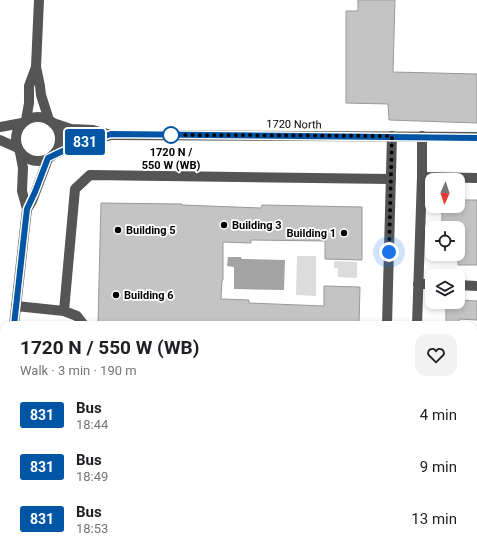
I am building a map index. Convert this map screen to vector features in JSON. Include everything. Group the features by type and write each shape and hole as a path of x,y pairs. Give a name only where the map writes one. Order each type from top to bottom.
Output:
{"street":[{"path":"14,321 27,209 50,157 59,146 60,139 59,133 51,122 41,95 36,67 39,0"},
{"path":"27,209 22,191 23,168 16,136 19,127 24,122 29,103 29,86 36,67"},
{"path":"0,127 24,122 38,117 51,122"},
{"name":"1720 North","path":"51,122 71,130 93,130 111,134 422,136 477,138"},
{"name":"1720 North","path":"50,157 82,142 94,140 111,134"},
{"path":"387,321 392,136"},
{"path":"417,321 422,136"},
{"path":"0,140 19,150 26,157 33,160 38,161 50,157"},
{"path":"64,311 75,189 90,175 391,179"},
{"path":"422,177 477,178"},
{"path":"418,284 425,284"},
{"path":"465,285 477,286"},
{"path":"16,306 64,311 77,316 81,321"}],"shaded area":[{"path":"297,256 316,256 316,296 296,295"},
{"path":"228,257 241,257 242,259 285,260 284,290 234,289 234,267 227,266"},
{"path":"334,261 357,262 357,278 338,277 338,268 334,268"}],"building":[{"path":"358,0 395,0 393,72 477,74 477,123 389,120 388,104 346,103 346,11 358,11"},
{"path":"465,200 477,200 477,265 458,265 458,261 465,261 465,221 442,221 442,213 465,213"},
{"path":"101,203 182,204 261,208 262,205 362,207 362,260 325,259 325,241 251,240 251,243 223,242 223,280 221,299 249,300 249,303 324,306 324,286 360,287 359,321 98,321"},
{"path":"465,300 477,301 477,320 459,319 459,321 446,321 446,309 465,309"}],"bus line":[{"name":"831","path":"14,321 27,209 32,201 48,158 82,142 94,140 111,134 422,136 477,138"}],"place":[{"name":"1720 N / 550 W (WB)","path":"171,135"},
{"name":"Building 3","path":"224,225"},
{"name":"Building 5","path":"118,230"},
{"name":"Building 1","path":"344,233"},
{"name":"Building 6","path":"116,295"}],"route":[{"path":"171,135 392,136 389,252"}]}
